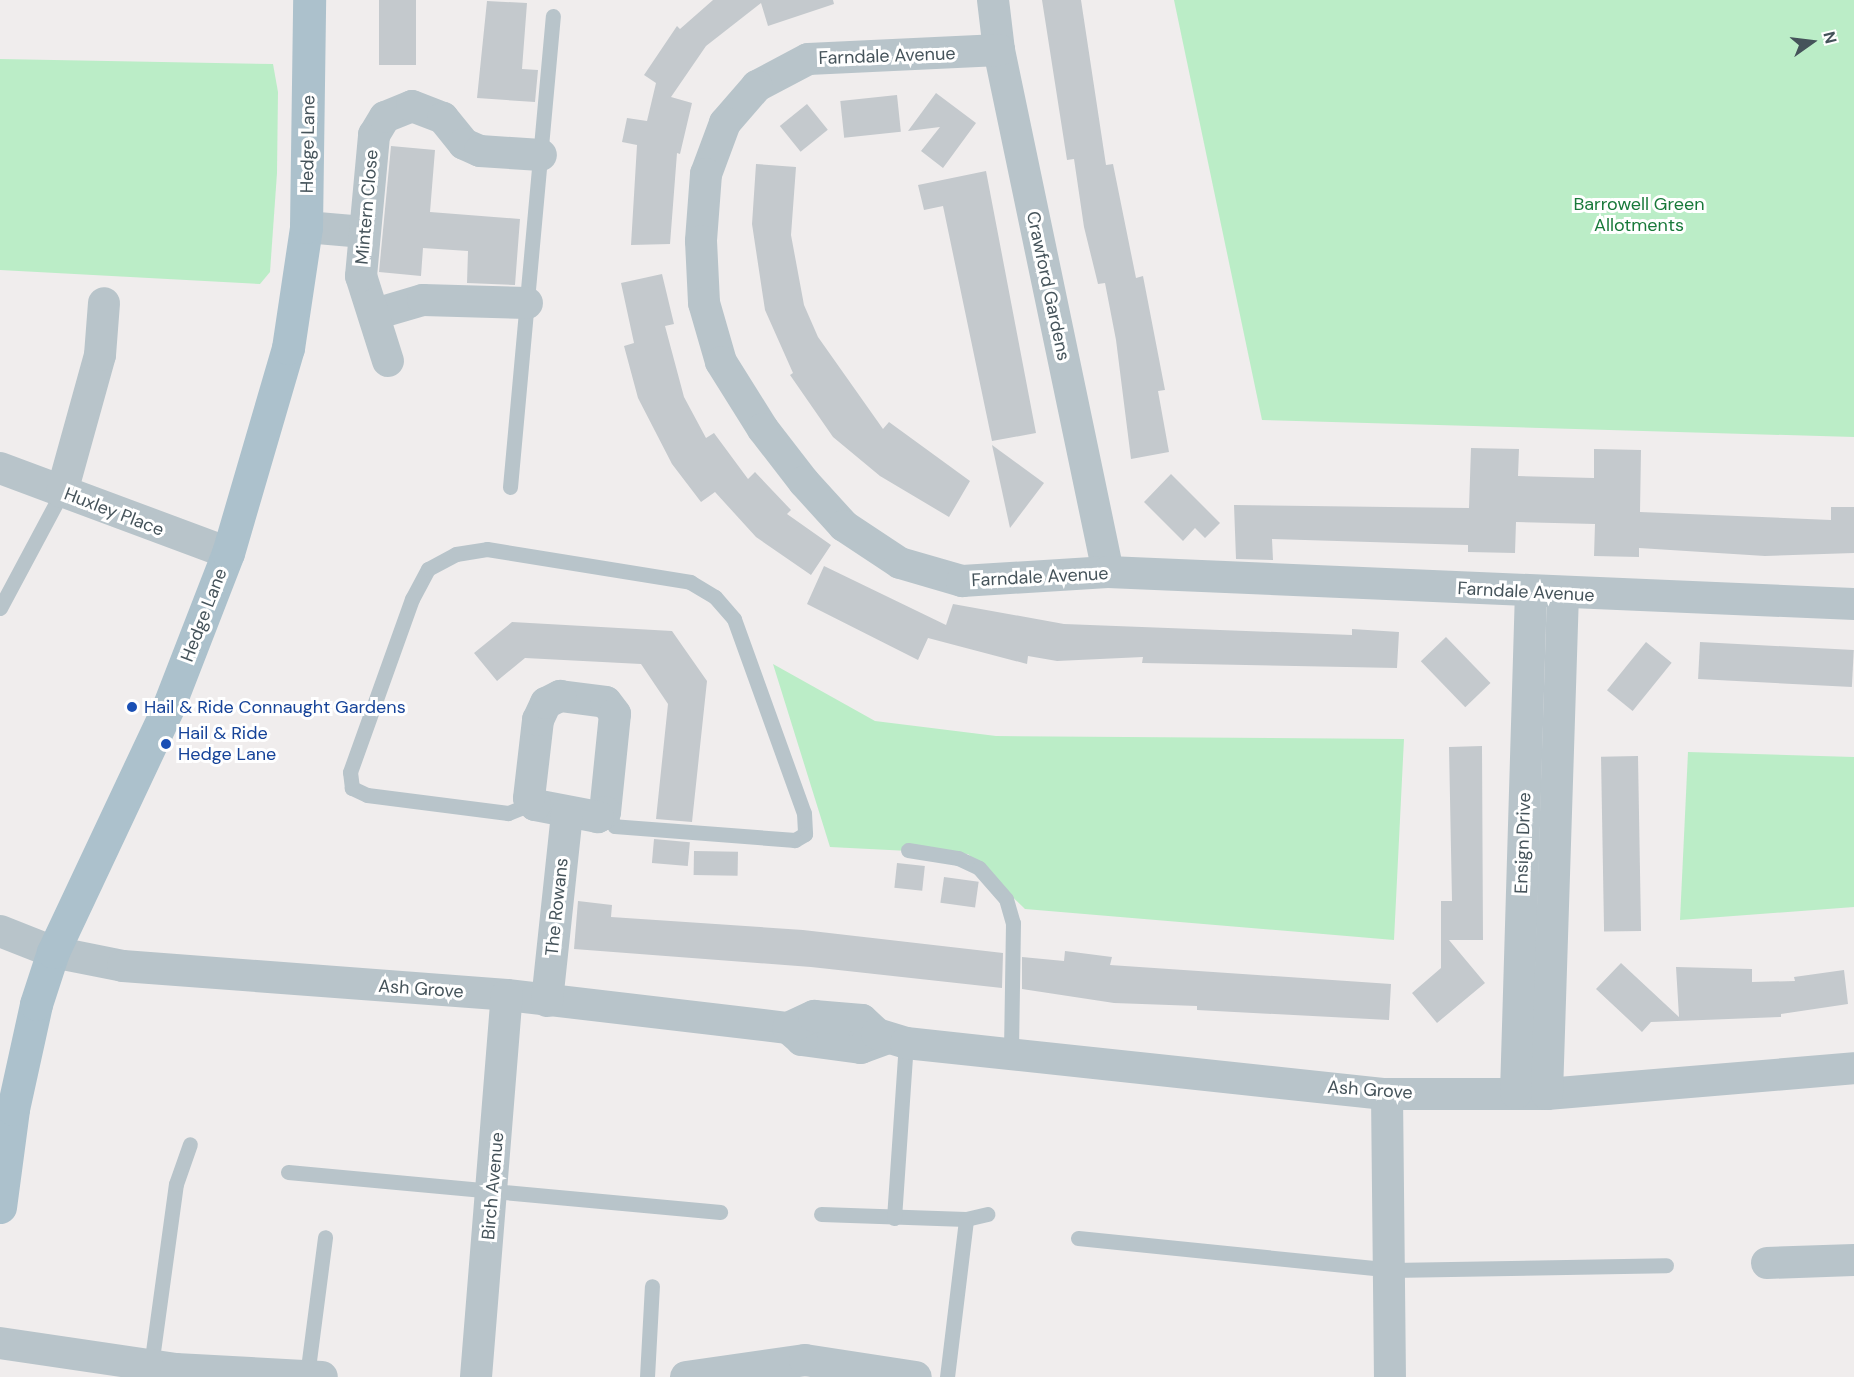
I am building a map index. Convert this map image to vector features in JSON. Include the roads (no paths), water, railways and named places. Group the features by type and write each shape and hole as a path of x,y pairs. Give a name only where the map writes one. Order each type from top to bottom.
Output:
{"main road":[{"name":"Hedge Lane","path":"0,1207 13,1109 36,1004 53,952 169,705 228,553 288,348 306,227 309,0"}],"street":[{"name":"Crawford Gardens","path":"993,0 999,50 1108,572"},
{"name":"Farndale Avenue","path":"999,50 808,59 757,86 725,123 706,174 701,241 704,303 721,362 763,429 804,482 854,532 900,563 962,581 1108,572 1563,594 1854,604"},
{"name":"Mintern Close","path":"388,362 375,314 361,276 374,135 385,117 412,106 443,118 464,144 480,151 541,155"},
{"path":"306,227 364,232"},
{"path":"375,314 423,300 526,303"},
{"path":"62,492 100,355 104,303"},
{"name":"Huxley Place","path":"0,468 228,553"},
{"name":"Ensign Drive","path":"1516,1093 1531,592"},
{"name":"Ensign Drive","path":"1547,1094 1563,594"},
{"path":"560,696 606,702 615,714 615,728 605,812 598,817 567,813 533,803 529,798 538,720 546,703 560,696"},
{"name":"The Rowans","path":"547,1001 567,813"},
{"name":"Ash Grove","path":"0,931 53,952 123,966 507,995 788,1028 802,1040 861,1048 897,1041 1387,1094 1547,1094 1854,1068"},
{"name":"Birch Avenue","path":"476,1377 493,1193 507,995"},
{"path":"1387,1094 1391,1270 1390,1377"},
{"path":"1767,1263 1854,1260"},
{"path":"0,1343 168,1371 315,1376"},
{"path":"686,1377 806,1360 916,1377"}],"lane":[{"path":"510,487 553,16"},
{"path":"0,608 62,492"},
{"path":"533,803 508,813 367,795 352,788 350,772 412,599 428,569 456,554 487,549 690,582 715,597 734,619 804,813 805,834 795,840 615,826 605,812"},
{"path":"908,850 958,858 979,868 1006,898 1013,923 1011,1053"},
{"path":"894,1218 897,1041"},
{"path":"168,1371 176,1184 190,1144"},
{"path":"288,1172 493,1193 720,1212"},
{"path":"821,1214 966,1219 987,1214"},
{"path":"946,1377 966,1219"},
{"path":"315,1376 326,1237"},
{"path":"1078,1238 1391,1270 1666,1265"},
{"path":"647,1377 651,1286"}],"place":[{"name":"Hail & Ride Connaught Gardens","path":"132,707"},
{"name":"Hail & Ride Hedge Lane","path":"166,744"}],"park label":[{"name":"Barrowell Green Allotments","path":"1639,215"}]}
